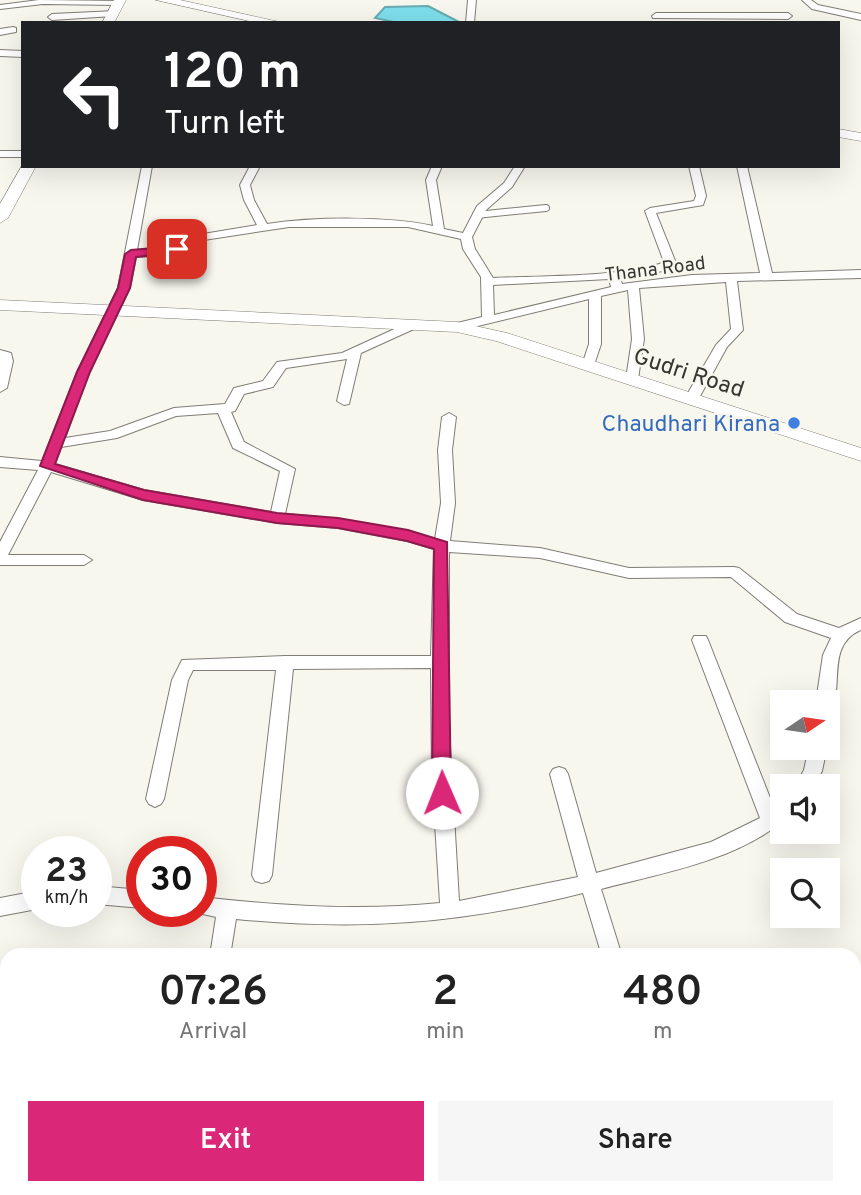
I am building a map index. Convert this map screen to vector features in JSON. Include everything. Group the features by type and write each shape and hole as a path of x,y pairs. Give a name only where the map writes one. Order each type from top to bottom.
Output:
{"street":[{"path":"162,0 268,21"},
{"path":"470,21 472,0"},
{"path":"806,0 832,11 861,17"},
{"path":"0,7 43,2 115,10"},
{"path":"52,17 115,10"},
{"path":"807,13 832,11"},
{"path":"656,16 791,15 783,21"},
{"path":"0,32 13,30"},
{"path":"0,53 21,54"},
{"path":"840,133 861,137"},
{"path":"0,154 21,154"},
{"path":"0,218 28,168"},
{"path":"85,560 0,558 47,466 83,372 128,277 147,168"},
{"path":"254,168 245,185 249,200 263,226"},
{"path":"437,168 431,180 439,230"},
{"path":"466,237 476,215 508,185 519,168"},
{"path":"488,282 614,275 659,269 670,263 650,211 699,203 701,196 694,168"},
{"path":"742,168 768,277"},
{"path":"131,254 170,252 193,239 263,226 396,223 439,230 466,237 488,282 488,318"},
{"name":"Thana Road","path":"457,327 633,285 731,278 861,274"},
{"path":"614,275 617,289"},
{"path":"692,398 722,345 737,330 731,278"},
{"path":"632,379 638,339 633,285"},
{"path":"588,365 595,344 594,294"},
{"path":"0,305 457,327 501,337"},
{"path":"57,443 112,435 174,412 223,409 234,404 239,391 268,384 282,365 355,353 412,325"},
{"name":"Gudri Road","path":"501,337 861,455"},
{"path":"344,401 355,353"},
{"path":"0,354 7,356 0,388"},
{"path":"223,409 237,445 288,469 277,518"},
{"path":"449,417 443,439 448,497 442,546 441,662 443,834 450,911"},
{"path":"0,462 47,466 143,495 277,518 338,523 408,536 442,546 540,553 629,573 734,572 791,618 839,634"},
{"path":"827,690 834,643 839,634 861,624"},
{"path":"700,640 770,802"},
{"path":"262,875 285,662"},
{"path":"155,799 180,680 188,664 441,662"},
{"path":"559,774 571,825 610,948"},
{"path":"217,908 353,917 450,911 538,897 706,853 746,836 770,820"},
{"path":"0,907 21,903"},
{"path":"221,948 227,909"}],"lane":[{"path":"476,215 546,208"}],"water":[{"path":"428,6 457,21 389,21 375,18 385,7"}],"place":[{"name":"Chaudhari Kirana","path":"794,423"}],"route":[{"path":"177,249 161,253 131,254 124,288 83,372 47,466 143,495 277,518 338,523 408,536 442,546 442,793"}]}
